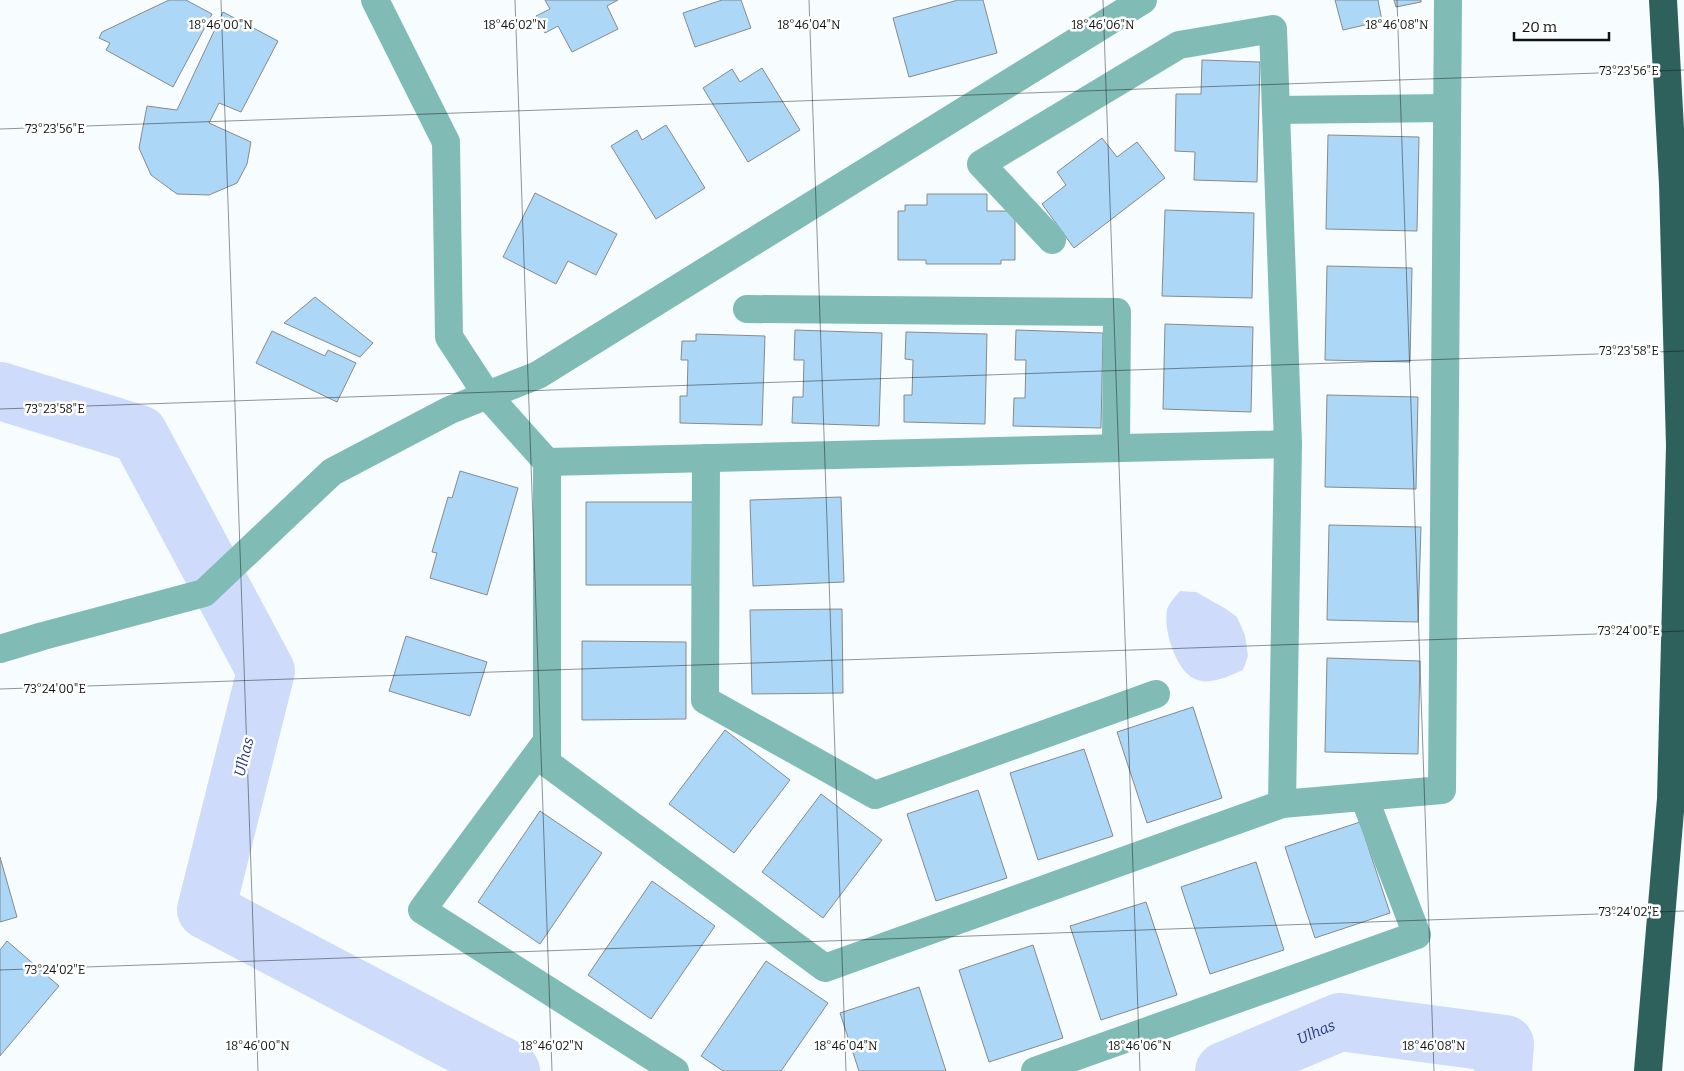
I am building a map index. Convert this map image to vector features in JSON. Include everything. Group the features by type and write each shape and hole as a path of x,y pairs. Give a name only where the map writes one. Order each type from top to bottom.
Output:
{"highway":[{"path":"1648,1071 1671,799 1680,446 1673,184 1664,0"}],"street":[{"path":"375,0 446,142 449,337 487,395 547,462 547,763 825,968 1282,804 1442,790 1448,0"},
{"path":"0,648 204,593 332,472 450,410 538,375 1143,0"},
{"path":"1052,240 981,164 1179,45 1273,29 1288,444 1282,804"},
{"path":"1276,110 1447,108"},
{"path":"747,310 1117,312 1116,448"},
{"path":"547,462 1288,444"},
{"path":"706,458 705,700 875,795 1156,694"},
{"path":"547,742 422,910 675,1071"},
{"path":"1035,1071 1417,935 1364,797"}],"water":[{"path":"1180,591 1196,592 1237,617 1245,635 1248,656 1243,670 1213,681 1201,681 1188,675 1182,668 1172,649 1166,618 1169,605"}],"building":[{"path":"169,0 186,0 212,14 173,87 106,50 110,43 99,38 102,32"},
{"path":"545,0 618,0 607,6 618,29 572,52 558,26 545,33 536,16 550,9"},
{"path":"722,0 741,0 751,28 695,47 683,13"},
{"path":"958,0 983,0 997,53 909,77 893,18"},
{"path":"1335,0 1378,0 1382,21 1343,30"},
{"path":"1394,0 1421,0 1421,2 1396,7"},
{"path":"223,12 278,41 241,112 219,103 209,123 251,142 247,164 237,183 209,195 177,194 151,175 139,148 147,106 177,110"},
{"path":"1202,60 1260,62 1257,182 1194,180 1195,152 1175,151 1176,94 1201,94"},
{"path":"762,68 800,130 748,162 703,88 732,69 740,82"},
{"path":"666,125 705,188 656,219 611,146 637,130 642,140"},
{"path":"1328,135 1419,137 1417,231 1326,229"},
{"path":"1102,138 1117,157 1137,142 1165,178 1074,248 1042,204 1066,185 1057,172"},
{"path":"535,193 617,234 596,275 568,261 556,284 503,257"},
{"path":"927,194 987,194 987,211 1015,211 1015,260 1001,260 1001,264 926,264 926,260 898,260 898,211 905,211 905,205 927,205"},
{"path":"1165,210 1254,213 1252,298 1162,296"},
{"path":"1327,266 1412,268 1410,362 1325,360"},
{"path":"315,297 373,343 360,357 284,323"},
{"path":"1165,324 1253,327 1251,412 1163,409"},
{"path":"795,330 882,333 879,426 792,423 793,397 803,397 804,360 794,360"},
{"path":"1016,330 1103,333 1101,428 1013,426 1014,398 1025,398 1026,360 1015,360"},
{"path":"272,331 325,356 328,350 356,363 337,402 256,363"},
{"path":"906,332 987,334 985,424 904,422 904,395 912,395 913,360 905,359"},
{"path":"696,334 765,336 762,425 680,423 680,396 687,396 688,360 681,360 682,341 696,341"},
{"path":"1327,395 1418,397 1416,489 1325,487"},
{"path":"460,471 518,488 487,595 430,578 437,553 432,552 448,497 452,498"},
{"path":"841,497 844,582 753,586 750,500"},
{"path":"586,502 693,502 692,585 586,585"},
{"path":"1329,525 1421,527 1418,622 1327,620"},
{"path":"842,609 843,693 752,694 750,610"},
{"path":"406,636 487,662 470,716 389,691"},
{"path":"582,641 686,642 686,719 582,720"},
{"path":"1327,658 1420,661 1418,754 1325,752"},
{"path":"1193,707 1222,798 1147,823 1117,732"},
{"path":"725,730 790,780 734,853 669,804"},
{"path":"1084,749 1113,836 1038,860 1010,773"},
{"path":"978,790 1007,878 936,901 907,814"},
{"path":"821,794 882,840 823,918 762,872"},
{"path":"540,811 602,853 540,944 478,902"},
{"path":"1360,822 1390,913 1315,938 1285,847"},
{"path":"0,857 17,917 0,922"},
{"path":"1256,862 1284,950 1210,974 1181,887"},
{"path":"652,881 715,926 651,1019 588,975"},
{"path":"1146,902 1177,995 1101,1020 1070,926"},
{"path":"7,941 59,986 0,1056 0,950"},
{"path":"1033,945 1063,1038 989,1062 959,970"},
{"path":"766,961 828,1003 781,1071 723,1071 701,1056"},
{"path":"919,987 946,1071 859,1071 840,1013"}],"waterway":[{"name":"Ulhas","path":"0,391 139,434 266,671 206,910 511,1071"},
{"name":"Ulhas","path":"1224,1071 1340,1022 1505,1044 1503,1071"}]}
